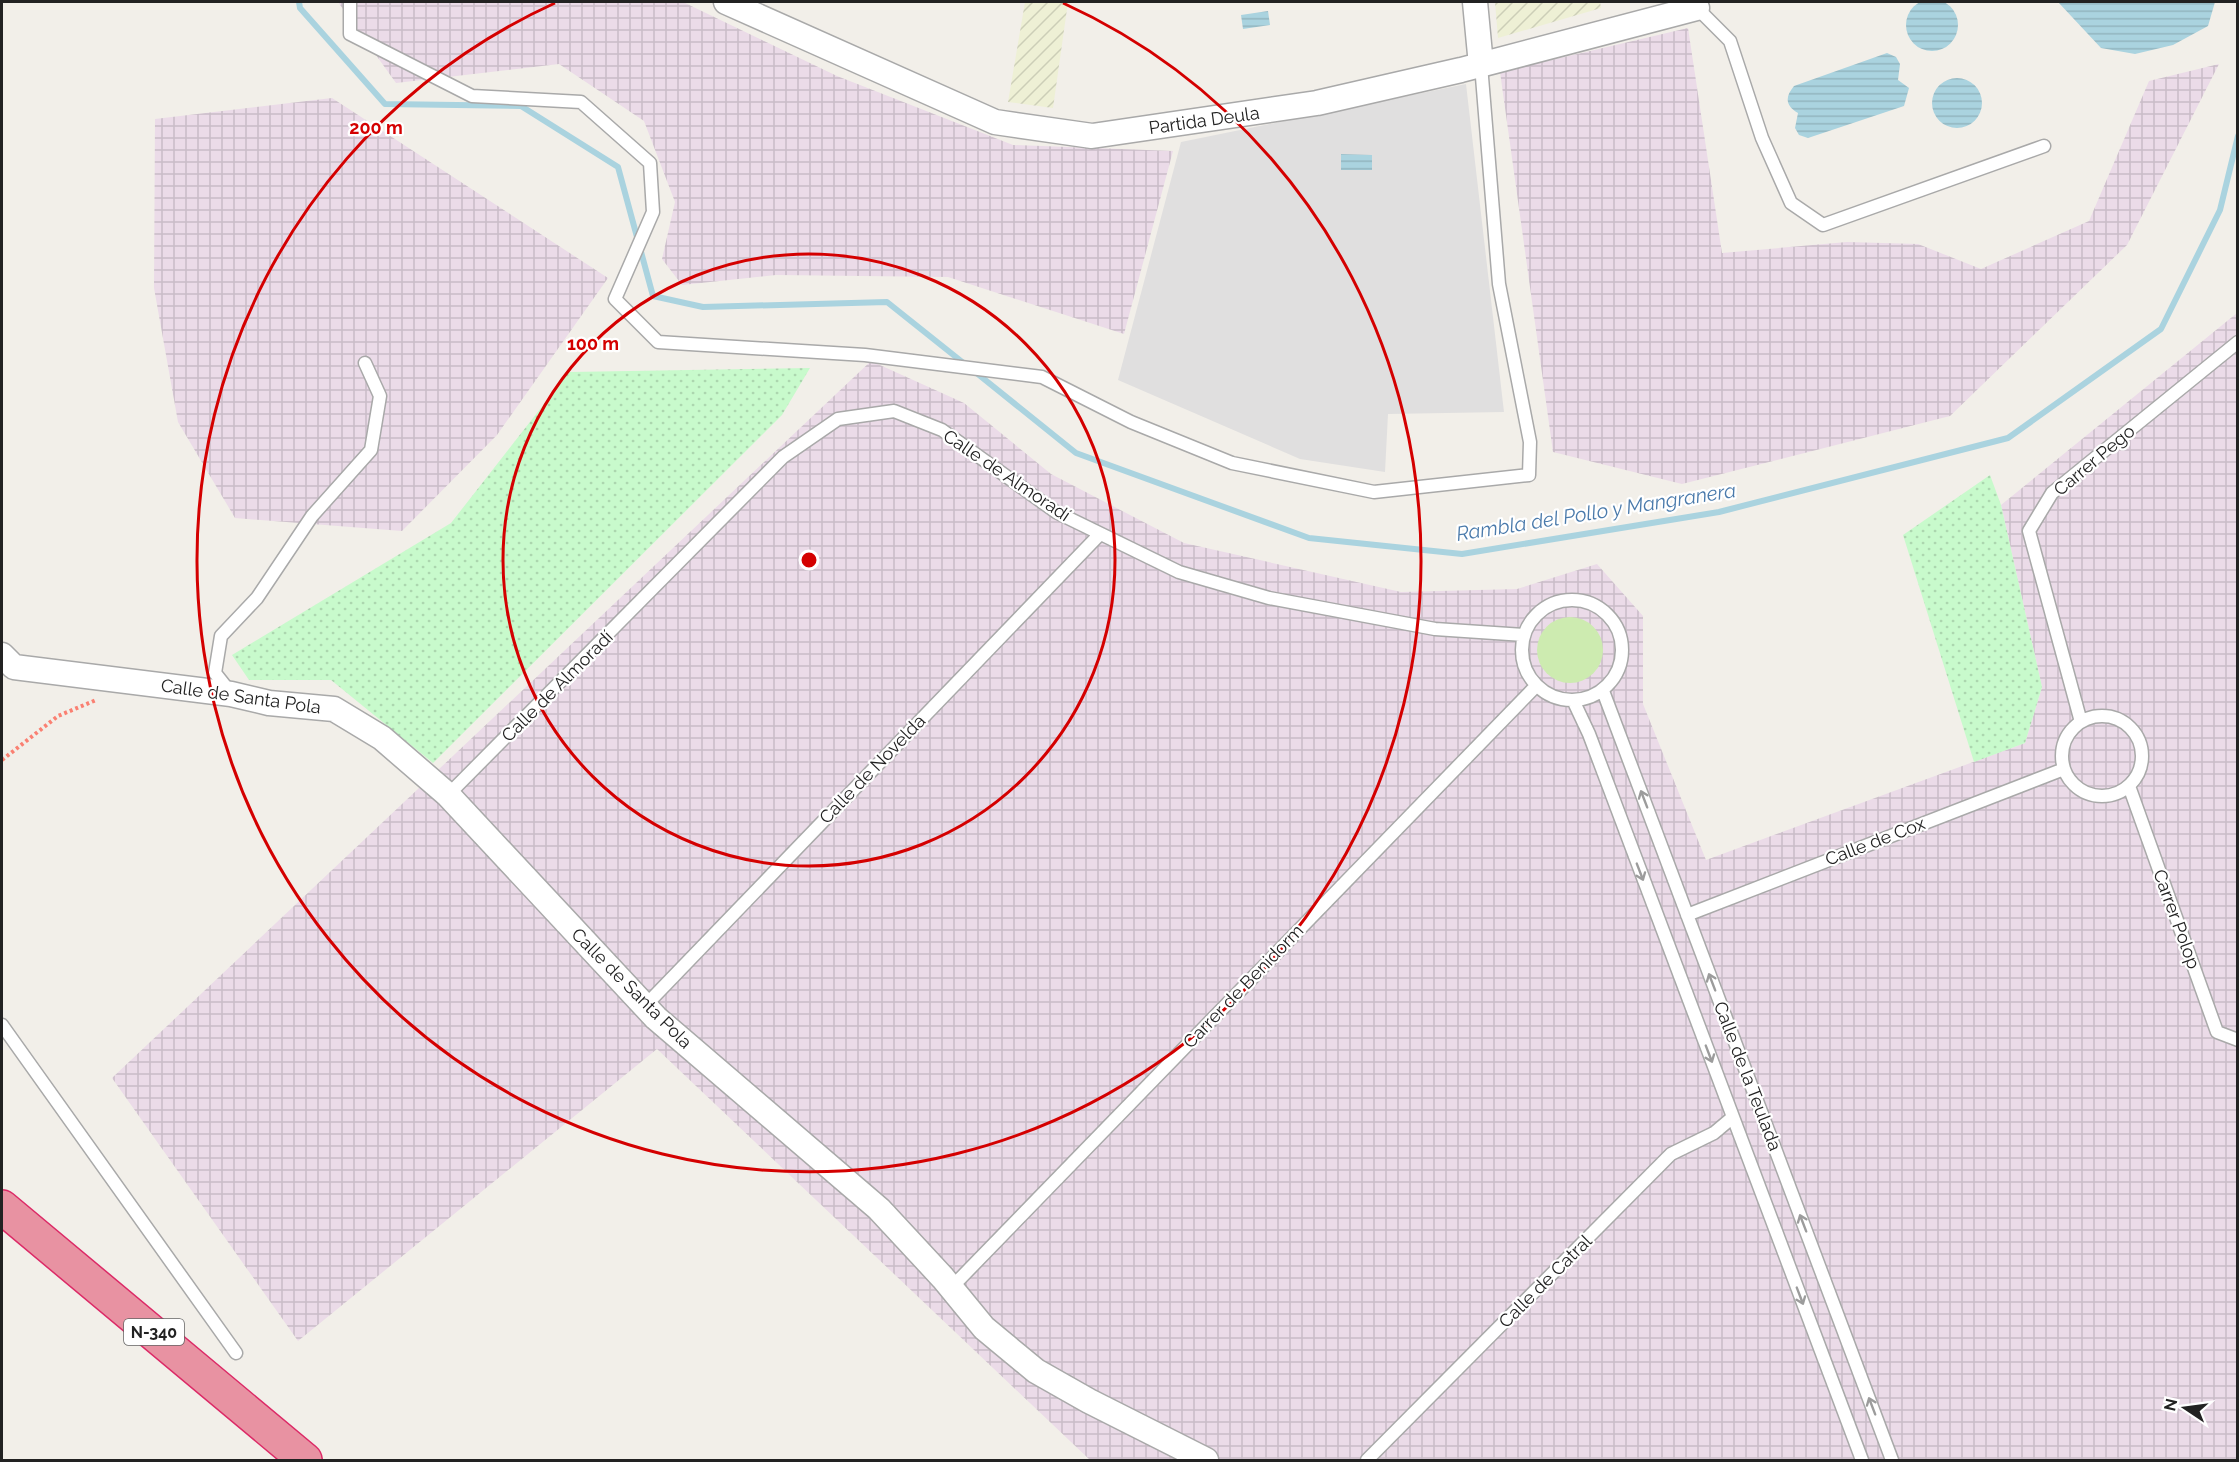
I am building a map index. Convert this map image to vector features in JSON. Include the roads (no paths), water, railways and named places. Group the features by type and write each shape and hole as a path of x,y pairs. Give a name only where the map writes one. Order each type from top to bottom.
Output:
{"highway":[{"name":"N-340","path":"2,1207 293,1457"}],"street":[{"name":"Partida Deula","path":"726,2 995,122 1092,136 1317,104 1481,65 1697,8"},
{"path":"1475,2 1481,65"},
{"name":"Calle de Santa Pola","path":"2,655 14,667 231,694 269,703 334,709 382,738 448,795 645,1006 796,1140 879,1209 984,1328 1036,1371 1206,1461"}],"lane":[{"path":"350,2 350,34 472,96 581,102 650,163 653,212 615,299 658,342 865,355 1042,377 1131,422 1232,463 1374,492 1529,476 1530,442 1499,285 1481,65"},
{"path":"1697,8 1730,41 1762,138 1791,203 1823,225 2044,146"},
{"name":"Carrer Pego","path":"2081,722 2029,531 2052,493 2238,342"},
{"path":"231,694 215,673 221,636 257,598 312,516 370,450 380,396 365,363"},
{"name":"Calle de Almoradí","path":"448,795 783,457 838,419 894,411 942,430 1056,512 1179,572 1269,598 1435,629 1524,635"},
{"name":"Calle de Novelda","path":"645,1006 1100,534"},
{"path":"1568,600 1597,606 1610,617 1618,628 1623,645 1622,663 1615,678 1603,691 1591,698 1566,701 1550,697 1536,686 1522,661 1524,635 1532,620 1551,604 1568,600"},
{"name":"Carrer de Benidorm","path":"951,1288 1536,686"},
{"name":"Calle de la Teulada","path":"1603,691 1892,1461"},
{"name":"Calle de la Teulada","path":"1573,700 1589,734 1862,1461"},
{"path":"2094,717 2108,717 2122,721 2133,730 2138,739 2142,761 2138,775 2129,786 2106,796 2091,795 2073,784 2064,769 2062,750 2067,737 2081,722 2094,717"},
{"name":"Calle de Cox","path":"1687,915 2064,769"},
{"name":"Carrer Polop","path":"2129,786 2217,1032 2238,1040"},
{"path":"2,1025 236,1353"},
{"name":"Calle de Catral","path":"1367,1461 1671,1154 1714,1133 1733,1117"}],"water":[{"path":"1927,-1 1937,-1 1946,3 1954,11 1958,25 1954,39 1946,47 1937,51 1927,51 1918,47 1910,39 1906,30 1906,20 1910,11 1918,3"},
{"path":"2058,2 2215,2 2208,26 2173,45 2135,54 2101,48"},
{"path":"1268,11 1270,25 1243,29 1241,15"},
{"path":"1887,53 1896,57 1900,64 1898,80 1909,88 1904,106 1808,138 1799,135 1795,128 1798,113 1788,101 1794,86"},
{"path":"1952,78 1962,78 1975,85 1982,98 1982,108 1975,121 1962,128 1952,128 1943,124 1936,117 1932,108 1932,98 1936,89 1943,82"},
{"path":"1341,154 1372,155 1372,170 1341,170"}],"waterway":[{"name":"Rambla del Pollo y Mangranera","path":"299,2 300,8 385,104 521,106 618,167 653,296 703,307 887,302 966,365"},
{"name":"Rambla del Pollo y Mangranera","path":"974,371 1076,453 1309,538 1462,554 1719,512 2008,438 2161,329 2220,210 2238,136"}]}
